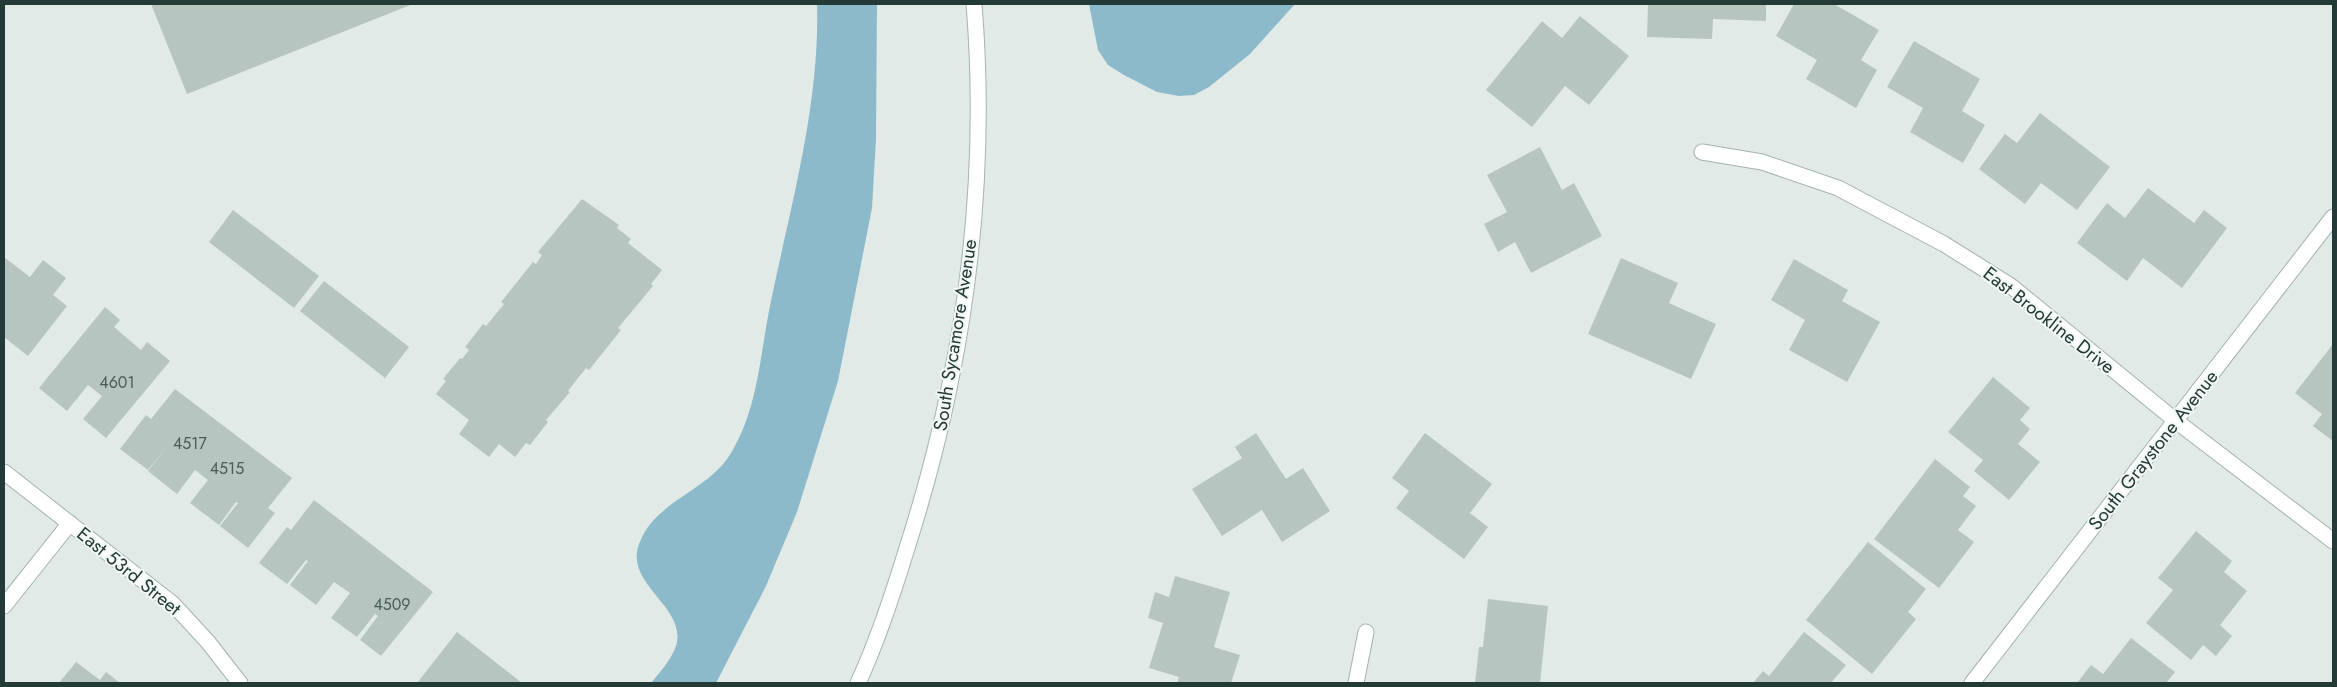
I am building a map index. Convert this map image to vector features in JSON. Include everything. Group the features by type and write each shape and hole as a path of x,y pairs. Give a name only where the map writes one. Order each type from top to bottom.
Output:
{"street":[{"name":"South Sycamore Avenue","path":"858,683 880,628 914,525 939,435 953,374 968,269 978,162 978,72 974,4"},
{"name":"East Brookline Drive","path":"1702,152 1762,162 1838,188 1944,244 2011,286 2176,422 2333,541"},
{"name":"South Graystone Avenue","path":"1972,683 2333,217"},
{"name":"East 53rd Street","path":"4,472 174,604 208,642 240,683"},
{"path":"4,606 70,523"},
{"path":"1356,683 1366,632"}],"water":[{"path":"817,4 877,4 876,139 872,208 838,381 797,512 766,586 716,683 651,683 674,651 677,632 673,619 666,607 647,584 640,572 637,559 639,544 647,529 657,517 721,466 731,453 748,417 803,154 814,79"},
{"path":"1089,4 1295,4 1250,54 1209,87 1194,95 1179,96 1157,92 1108,65 1098,50"}],"building":[{"path":"151,4 413,4 187,94"},
{"path":"1648,4 1766,4 1766,21 1713,19 1712,39 1647,37"},
{"path":"1794,4 1834,4 1879,30 1861,60 1877,70 1856,108 1806,79 1817,60 1776,36"},
{"path":"1580,16 1629,56 1589,105 1565,86 1532,127 1486,90 1542,21 1562,38"},
{"path":"1914,41 1980,79 1962,111 1985,125 1963,163 1910,132 1923,108 1887,87"},
{"path":"2040,113 2110,167 2077,210 2041,183 2025,204 1979,169 2005,134 2017,143"},
{"path":"1540,147 1562,190 1574,183 1602,236 1531,273 1515,242 1498,252 1484,224 1507,212 1487,175"},
{"path":"2148,188 2194,223 2204,210 2227,228 2182,288 2143,258 2127,281 2077,243 2107,203 2125,218"},
{"path":"582,199 619,225 617,228 631,239 628,243 662,270 651,284 653,286 618,328 621,330 589,370 586,368 568,391 570,392 546,420 548,422 530,445 526,443 515,457 499,444 489,457 459,434 469,420 436,394 446,381 443,379 469,350 465,347 483,324 486,326 504,304 501,302 533,262 536,264 542,255 538,252"},
{"path":"233,210 319,276 294,308 209,242"},
{"path":"4,257 30,277 43,260 66,278 53,295 67,306 28,356 4,337"},
{"path":"1621,258 1678,283 1669,303 1716,324 1691,379 1588,334"},
{"path":"1794,259 1848,290 1842,301 1880,322 1847,382 1789,350 1805,320 1771,300"},
{"path":"324,281 409,347 385,378 300,311"},
{"path":"105,307 120,320 114,327 141,350 147,342 170,361 106,438 83,419 102,396 88,385 67,411 39,388"},
{"path":"2333,344 2333,441 2313,426 2322,414 2295,393"},
{"path":"1993,377 2030,408 2020,420 2030,429 2018,444 2040,462 2009,500 1974,471 1983,460 1948,432"},
{"path":"175,389 292,478 268,508 275,513 248,548 220,526 238,503 236,502 219,525 190,503 208,480 195,470 177,494 148,471 166,448 148,470 120,449 146,415 151,419"},
{"path":"1256,433 1286,479 1303,468 1330,511 1282,542 1262,510 1222,536 1192,489 1242,458 1235,447"},
{"path":"1425,433 1492,484 1470,513 1488,527 1464,559 1396,508 1409,491 1392,478"},
{"path":"1935,459 1970,487 1963,496 1976,506 1958,530 1974,542 1939,588 1874,539"},
{"path":"314,500 433,592 381,656 360,640 378,616 375,614 357,637 331,618 350,593 334,582 316,605 290,585 308,561 306,560 287,584 259,563 287,527 291,530"},
{"path":"2196,531 2232,561 2224,572 2247,591 2220,625 2232,636 2216,656 2203,645 2191,660 2146,623 2173,590 2158,578"},
{"path":"1868,542 1926,589 1908,612 1916,619 1872,674 1806,620"},
{"path":"1175,576 1230,592 1214,647 1240,655 1231,683 1177,683 1179,677 1149,668 1163,623 1148,618 1155,592 1169,597"},
{"path":"1488,599 1548,606 1540,683 1475,683 1479,647 1483,647"},
{"path":"457,632 522,683 417,683"},
{"path":"1804,632 1846,665 1831,683 1753,683 1763,671 1769,676"},
{"path":"2131,638 2175,672 2166,683 2077,683 2091,665 2103,674"},
{"path":"76,662 100,680 106,672 120,683 59,683"}]}
